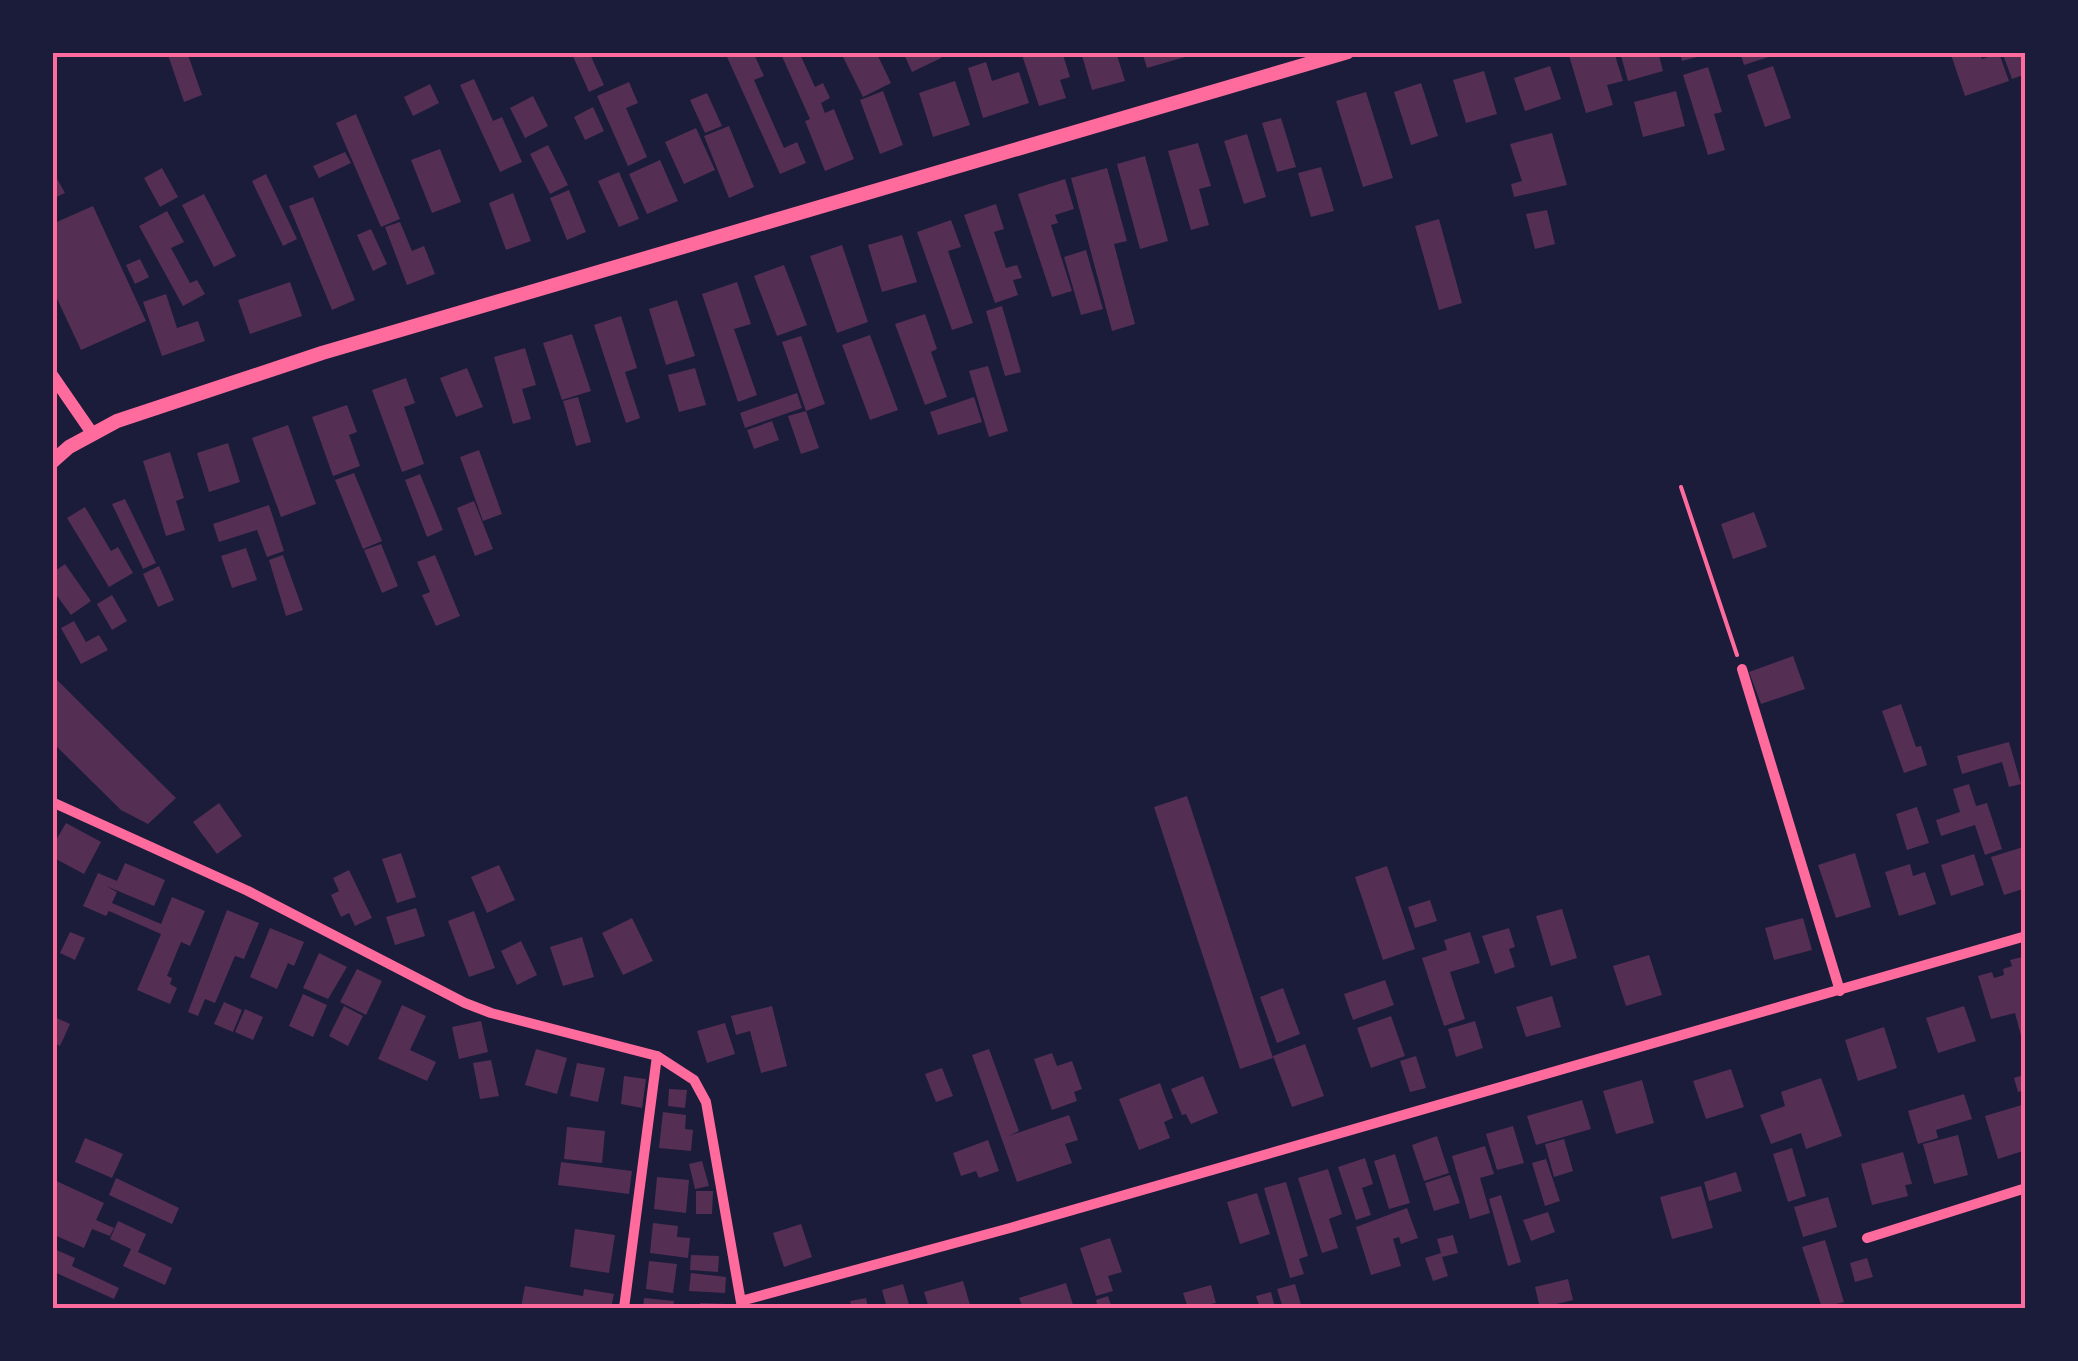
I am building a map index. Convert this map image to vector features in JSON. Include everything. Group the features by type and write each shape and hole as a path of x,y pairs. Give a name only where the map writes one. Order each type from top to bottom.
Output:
{"main road":[{"path":"52,462 92,433 322,353 1348,52"}],"street":[{"path":"52,375 92,433"},
{"path":"1742,669 1840,991"},
{"path":"52,802 248,891 466,1003 657,1056 684,1070 706,1102 742,1305 2026,936"},
{"path":"624,1308 657,1056"},
{"path":"1867,1238 2026,1188"}],"path":[{"path":"1681,488 1742,669"}],"building":[{"path":"167,52 187,52 202,95 184,102"},
{"path":"571,52 589,52 604,85 589,92"},
{"path":"737,52 753,52 764,76 754,80 784,148 797,142 806,163 780,174 727,57"},
{"path":"780,52 799,52 815,87 823,83 830,98 821,103 825,113 834,109 854,159 825,171 805,121 810,119"},
{"path":"851,52 876,52 891,83 863,97 843,57"},
{"path":"903,52 939,52 941,58 912,72"},
{"path":"1021,52 1062,52 1070,77 1060,80 1066,98 1039,106"},
{"path":"1081,52 1116,52 1125,81 1092,90"},
{"path":"1142,52 1184,52 1185,57 1147,68"},
{"path":"1568,52 1614,52 1623,81 1607,85 1613,105 1586,113"},
{"path":"1620,52 1658,52 1663,71 1628,81"},
{"path":"1680,52 1707,52 1708,54 1682,61"},
{"path":"1740,52 1781,52 1781,53 1744,65"},
{"path":"1950,52 1979,52 1982,59 1999,53 2009,81 1965,96"},
{"path":"2002,52 2026,52 2026,74 2012,79"},
{"path":"986,62 992,81 1019,72 1029,103 983,118 968,68"},
{"path":"1550,66 1561,99 1525,111 1514,78"},
{"path":"1773,66 1791,118 1765,127 1747,75"},
{"path":"1708,67 1722,112 1714,114 1725,150 1708,155 1683,75"},
{"path":"1484,71 1497,114 1466,123 1453,80"},
{"path":"474,79 493,121 502,117 522,162 500,172 460,85"},
{"path":"955,81 970,125 933,137 919,93"},
{"path":"629,82 638,103 626,108 647,157 628,166 597,96"},
{"path":"1421,83 1438,136 1411,145 1394,92"},
{"path":"430,84 439,103 413,116 404,97"},
{"path":"883,91 903,145 880,154 860,100"},
{"path":"1676,91 1685,126 1643,137 1634,102"},
{"path":"1366,92 1393,178 1363,187 1336,101"},
{"path":"707,93 722,126 705,133 690,100"},
{"path":"533,96 548,126 525,138 510,108"},
{"path":"593,107 604,131 585,140 574,117"},
{"path":"356,114 400,219 381,227 336,123"},
{"path":"1281,118 1296,167 1277,172 1262,123"},
{"path":"729,126 754,187 729,198 704,136"},
{"path":"696,128 715,170 684,184 665,142"},
{"path":"1552,133 1567,185 1514,197 1511,184 1522,181 1510,144"},
{"path":"1247,134 1266,197 1244,204 1224,141"},
{"path":"1198,143 1211,186 1199,189 1209,225 1191,230 1168,151"},
{"path":"548,145 568,185 550,194 530,154"},
{"path":"440,149 461,202 432,213 411,160"},
{"path":"345,152 351,163 319,178 313,166"},
{"path":"1145,156 1168,241 1140,249 1117,164"},
{"path":"660,160 678,201 647,214 629,174"},
{"path":"1321,167 1334,211 1311,217 1298,173"},
{"path":"162,168 178,197 160,207 144,178"},
{"path":"1107,168 1127,241 1114,244 1135,324 1112,331 1071,178"},
{"path":"52,170 65,193 52,199"},
{"path":"619,172 639,219 619,227 598,181"},
{"path":"266,174 297,239 283,246 252,181"},
{"path":"1065,179 1074,209 1055,215 1058,223 1051,225 1072,291 1052,297 1018,194"},
{"path":"569,190 586,232 567,240 550,198"},
{"path":"513,193 531,241 506,250 489,203"},
{"path":"204,194 236,256 214,267 182,205"},
{"path":"313,197 355,300 332,310 289,206"},
{"path":"996,204 1004,229 994,232 1006,268 1017,265 1022,278 1013,280 1018,295 995,303 964,215"},
{"path":"93,206 146,321 81,350 52,288 52,224"},
{"path":"1547,210 1555,244 1535,249 1526,214"},
{"path":"167,211 184,242 171,248 190,283 197,280 205,294 183,306 139,226"},
{"path":"1439,219 1462,303 1439,310 1415,226"},
{"path":"951,220 961,247 948,251 973,323 952,330 917,232"},
{"path":"400,222 412,251 424,246 435,274 407,285 385,227"},
{"path":"371,229 387,264 373,271 357,235"},
{"path":"902,235 917,282 882,292 868,245"},
{"path":"842,245 868,322 837,333 810,256"},
{"path":"1086,250 1103,309 1081,315 1064,257"},
{"path":"140,259 149,277 135,284 126,265"},
{"path":"784,265 807,325 777,336 754,276"},
{"path":"290,282 302,316 250,334 238,300"},
{"path":"737,282 751,324 734,329 757,395 738,402 702,294"},
{"path":"166,294 177,328 198,321 205,341 162,356 143,302"},
{"path":"677,300 695,356 666,365 649,309"},
{"path":"1002,306 1021,372 1005,376 986,311"},
{"path":"925,314 937,349 931,352 947,397 925,405 895,324"},
{"path":"621,316 637,368 625,372 640,418 626,423 594,325"},
{"path":"572,334 591,391 562,400 543,343"},
{"path":"870,335 898,410 870,420 842,345"},
{"path":"801,336 825,404 806,411 782,342"},
{"path":"525,348 536,385 522,389 531,419 513,424 494,357"},
{"path":"988,366 1008,431 989,437 969,371"},
{"path":"467,368 483,407 456,417 440,378"},
{"path":"695,368 706,405 679,412 668,375"},
{"path":"406,378 415,403 404,407 424,464 402,472 372,390"},
{"path":"797,393 802,408 745,428 740,413"},
{"path":"578,397 591,442 576,446 563,401"},
{"path":"974,397 982,422 938,435 930,412"},
{"path":"347,405 357,432 349,435 360,466 333,476 312,417"},
{"path":"806,411 819,448 801,454 788,416"},
{"path":"772,421 779,440 754,449 747,430"},
{"path":"288,425 316,504 281,517 252,438"},
{"path":"228,443 240,482 209,492 197,453"},
{"path":"479,450 502,514 483,521 460,457"},
{"path":"170,452 184,498 176,501 185,530 166,536 143,461"},
{"path":"354,473 382,541 363,549 335,480"},
{"path":"420,474 443,530 427,537 405,480"},
{"path":"125,499 156,563 143,569 112,504"},
{"path":"474,501 493,549 475,556 457,508"},
{"path":"269,505 284,551 267,557 257,530 219,542 213,524"},
{"path":"85,507 111,551 118,547 133,573 109,587 67,518"},
{"path":"1754,512 1767,547 1733,559 1721,524"},
{"path":"381,544 398,586 382,593 364,550"},
{"path":"246,548 257,580 232,588 221,556"},
{"path":"283,555 303,610 286,616 269,560"},
{"path":"435,555 460,616 436,626 422,595 430,592 417,562"},
{"path":"65,564 91,601 71,615 52,589 52,573"},
{"path":"159,566 174,600 158,607 143,574"},
{"path":"112,595 127,621 112,630 97,604"},
{"path":"74,621 86,642 99,635 108,650 81,664 61,628"},
{"path":"1793,656 1805,689 1761,704 1749,672"},
{"path":"52,675 176,798 148,824 121,810 52,742"},
{"path":"1901,704 1916,747 1921,746 1927,765 1904,773 1882,711"},
{"path":"2009,742 2021,784 2009,787 2002,762 1962,774 1957,756"},
{"path":"1969,784 1976,806 1987,803 2002,849 1985,855 1975,825 1941,836 1936,820 1960,812 1953,789"},
{"path":"1187,796 1273,1058 1240,1069 1154,807"},
{"path":"219,803 242,836 217,854 193,822"},
{"path":"1917,807 1929,843 1907,850 1896,814"},
{"path":"66,823 101,842 84,874 52,857 52,847"},
{"path":"2023,847 2026,888 2004,895 1991,857"},
{"path":"401,853 416,897 397,903 382,859"},
{"path":"1855,853 1871,907 1836,918 1818,865"},
{"path":"1974,854 1984,885 1951,896 1941,865"},
{"path":"125,863 165,880 154,906 106,886 117,892 112,903 161,924 172,897 205,911 190,946 181,942 167,976 177,988 170,1004 137,990 161,934 109,911 106,916 83,906 98,873 117,881"},
{"path":"1910,864 1913,876 1925,872 1936,904 1899,916 1885,872"},
{"path":"499,865 515,900 487,913 471,877"},
{"path":"1387,866 1415,949 1383,960 1355,877"},
{"path":"349,870 372,918 355,926 349,913 341,917 331,895 339,891 333,878"},
{"path":"1430,900 1437,921 1415,928 1408,907"},
{"path":"416,908 425,936 395,945 386,917"},
{"path":"1562,909 1577,958 1551,966 1536,916"},
{"path":"227,910 259,923 244,959 235,956 215,1003 205,999 198,1016 188,1012"},
{"path":"474,911 495,968 469,977 448,921"},
{"path":"632,918 653,961 623,975 602,933"},
{"path":"1803,918 1812,950 1774,960 1765,928"},
{"path":"270,928 304,942 294,966 288,963 277,989 250,977"},
{"path":"1509,928 1515,947 1509,949 1515,967 1495,974 1482,936"},
{"path":"70,932 85,938 75,960 60,953"},
{"path":"1470,932 1480,963 1450,972 1465,1019 1444,1026 1422,958 1447,950 1444,940"},
{"path":"582,937 594,977 563,986 550,947"},
{"path":"521,941 537,975 517,985 501,951"},
{"path":"319,953 347,967 328,999 303,988"},
{"path":"1649,955 1662,995 1626,1006 1613,966"},
{"path":"2026,956 2024,1047 2015,1013 1991,1019 1978,976 1992,972 1994,978 2004,975 2003,969 2012,966 2010,960"},
{"path":"357,969 382,981 366,1015 340,1002"},
{"path":"1385,980 1394,1005 1353,1020 1344,994"},
{"path":"1283,988 1300,1034 1277,1043 1260,997"},
{"path":"303,994 327,1005 313,1037 289,1026"},
{"path":"1552,996 1561,1027 1526,1037 1516,1007"},
{"path":"224,1002 242,1010 233,1032 214,1024"},
{"path":"402,1005 426,1016 410,1050 436,1062 427,1081 378,1059"},
{"path":"344,1006 363,1016 348,1046 329,1036"},
{"path":"772,1006 787,1066 761,1073 750,1031 736,1035 731,1016"},
{"path":"1964,1006 1976,1041 1938,1053 1926,1018"},
{"path":"245,1009 263,1017 253,1040 235,1032"},
{"path":"52,1016 70,1024 60,1046 52,1042"},
{"path":"1391,1016 1405,1056 1371,1068 1357,1028"},
{"path":"481,1021 488,1052 459,1059 452,1027"},
{"path":"1475,1021 1483,1048 1456,1057 1448,1029"},
{"path":"725,1023 735,1054 707,1063 697,1031"},
{"path":"1884,1027 1897,1068 1858,1081 1845,1040"},
{"path":"1305,1044 1324,1096 1292,1107 1273,1056"},
{"path":"536,1049 567,1058 557,1094 525,1085"},
{"path":"989,1049 1019,1131 1009,1136 1069,1115 1078,1140 1065,1144 1072,1163 1017,1182 972,1055"},
{"path":"1052,1053 1057,1066 1072,1061 1082,1089 1074,1092 1077,1101 1052,1110 1034,1059"},
{"path":"1416,1056 1426,1088 1410,1092 1400,1061"},
{"path":"491,1060 499,1096 480,1099 473,1063"},
{"path":"577,1063 605,1068 598,1102 570,1096"},
{"path":"942,1068 953,1096 936,1102 925,1074"},
{"path":"1731,1069 1744,1107 1706,1119 1693,1081"},
{"path":"2026,1074 2026,1090 2018,1092 2014,1078"},
{"path":"624,1076 646,1079 642,1108 621,1104"},
{"path":"1203,1076 1218,1113 1191,1124 1186,1114 1182,1115 1171,1089"},
{"path":"1821,1078 1842,1136 1806,1149 1801,1133 1771,1144 1760,1115 1785,1106 1781,1092"},
{"path":"1642,1080 1654,1123 1616,1134 1603,1091"},
{"path":"1160,1083 1173,1118 1164,1122 1170,1138 1139,1150 1119,1099"},
{"path":"669,1089 687,1090 685,1108 668,1106"},
{"path":"1964,1094 1972,1119 1936,1130 1938,1138 1918,1144 1908,1111"},
{"path":"1582,1100 1591,1129 1536,1145 1527,1116"},
{"path":"2025,1104 2026,1150 1998,1159 1985,1116"},
{"path":"663,1112 686,1115 685,1129 693,1130 691,1151 659,1148"},
{"path":"1513,1126 1524,1163 1497,1170 1486,1134"},
{"path":"567,1127 605,1131 602,1163 564,1159"},
{"path":"1958,1135 1968,1175 1934,1184 1923,1144"},
{"path":"1437,1136 1449,1173 1424,1181 1412,1145"},
{"path":"85,1138 123,1154 112,1178 75,1162"},
{"path":"1564,1139 1573,1171 1554,1177 1545,1144"},
{"path":"988,1140 999,1171 979,1178 976,1171 961,1176 953,1153"},
{"path":"1485,1146 1494,1174 1480,1178 1490,1213 1470,1219 1452,1156"},
{"path":"1792,1148 1806,1196 1788,1202 1773,1154"},
{"path":"1903,1152 1912,1184 1905,1185 1908,1196 1872,1205 1861,1164"},
{"path":"1395,1154 1410,1203 1389,1209 1374,1161"},
{"path":"1365,1158 1373,1184 1362,1188 1371,1215 1356,1220 1338,1167"},
{"path":"1546,1159 1560,1201 1545,1206 1532,1163"},
{"path":"702,1161 709,1186 695,1189 689,1164"},
{"path":"561,1162 632,1171 629,1194 558,1185"},
{"path":"1328,1169 1342,1214 1329,1219 1338,1248 1322,1253 1298,1178"},
{"path":"1736,1172 1742,1191 1709,1201 1704,1182"},
{"path":"1450,1175 1460,1203 1434,1211 1425,1183"},
{"path":"657,1177 689,1180 686,1213 654,1209"},
{"path":"116,1178 179,1208 172,1224 109,1195"},
{"path":"52,1179 104,1203 96,1220 114,1228 110,1236 92,1229 84,1248 52,1234"},
{"path":"1286,1182 1308,1256 1299,1259 1304,1274 1290,1278 1264,1188"},
{"path":"1701,1186 1713,1228 1672,1239 1660,1197"},
{"path":"696,1191 713,1191 712,1214 696,1214"},
{"path":"1257,1193 1270,1234 1240,1244 1227,1202"},
{"path":"1501,1195 1521,1262 1508,1266 1489,1199"},
{"path":"1828,1197 1837,1227 1803,1237 1794,1207"},
{"path":"1407,1208 1418,1238 1401,1244 1399,1237 1393,1239 1401,1266 1371,1275 1356,1227"},
{"path":"1548,1212 1555,1232 1531,1241 1523,1220"},
{"path":"118,1221 146,1234 138,1252 172,1268 165,1285 123,1266 131,1249 110,1239"},
{"path":"653,1223 678,1226 677,1237 690,1238 688,1258 650,1253"},
{"path":"801,1224 812,1257 784,1267 773,1233"},
{"path":"575,1229 615,1235 609,1273 570,1267"},
{"path":"1453,1235 1458,1253 1442,1257 1448,1276 1433,1281 1425,1258 1441,1253 1437,1239"},
{"path":"1110,1238 1122,1272 1108,1276 1113,1291 1096,1296 1080,1248"},
{"path":"1825,1240 1844,1302 1822,1308 1802,1247"},
{"path":"52,1248 75,1258 72,1266 119,1288 114,1299 52,1271"},
{"path":"691,1255 719,1256 718,1272 690,1270"},
{"path":"1867,1258 1873,1277 1855,1282 1850,1263"},
{"path":"649,1261 677,1264 673,1293 646,1289"},
{"path":"691,1273 726,1277 725,1293 689,1291"},
{"path":"1568,1279 1573,1300 1540,1308 1535,1287"},
{"path":"963,1281 971,1308 929,1308 924,1292"},
{"path":"1066,1283 1074,1308 1023,1308 1019,1298"},
{"path":"903,1284 910,1308 887,1308 882,1290"},
{"path":"1295,1284 1302,1308 1283,1308 1277,1289"},
{"path":"1211,1285 1216,1303 1188,1308 1183,1293"},
{"path":"525,1286 583,1296 584,1289 614,1294 611,1308 521,1307"},
{"path":"1271,1292 1275,1308 1260,1308 1256,1296"},
{"path":"1108,1296 1112,1308 1098,1308 1096,1300"},
{"path":"644,1298 674,1301 673,1308 643,1308"},
{"path":"866,1298 868,1308 852,1308 850,1301"},
{"path":"700,1303 728,1304 728,1308 700,1308"}]}
